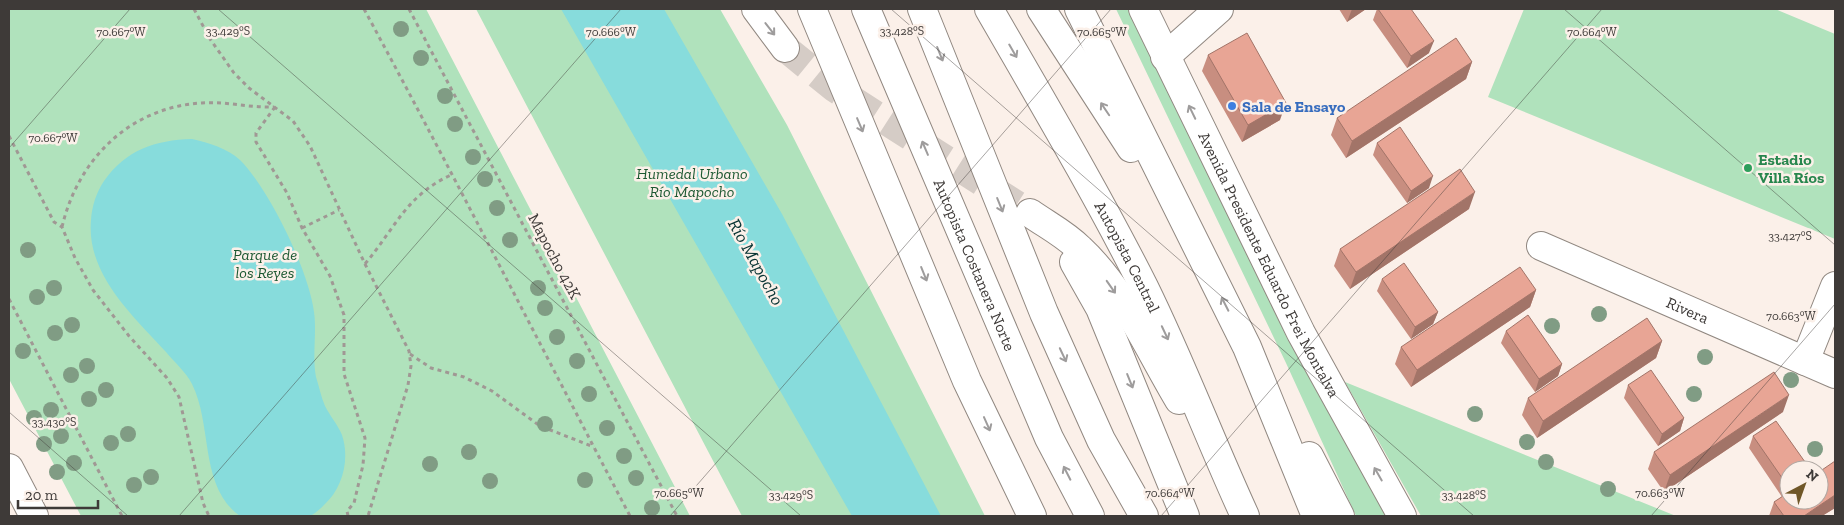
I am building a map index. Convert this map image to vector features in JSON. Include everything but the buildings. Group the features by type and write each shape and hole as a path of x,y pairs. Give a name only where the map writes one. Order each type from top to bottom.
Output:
{"main road":[{"path":"756,9 785,48"},
{"path":"798,9 840,80"},
{"path":"812,9 840,80 915,252 967,381 1032,516"},
{"name":"Autopista Costanera Norte","path":"866,9 1049,438 1090,516"},
{"path":"922,9 1044,313 1101,440 1144,516"},
{"name":"Autopista Central","path":"989,9 1061,134 1144,287 1173,349 1242,511"},
{"path":"1041,9 1199,252"},
{"path":"1079,9 1246,347 1340,516"},
{"path":"1083,9 1094,39"},
{"name":"Avenida Presidente Eduardo Frei Montalva","path":"1143,9 1326,381 1402,516"},
{"path":"1165,57 1219,9"},
{"path":"1185,516 1100,308 1081,271 1056,236 1034,216 1065,235 1082,250 1122,302 1242,511"},
{"name":"Rivera","path":"1541,246 1835,374"},
{"path":"1805,361 1835,286"},
{"path":"1246,347 1316,516"},
{"path":"9,468 34,516"}],"path":[{"path":"194,9 210,39 234,73 249,88 293,121 310,146 339,210 410,354 412,366 408,385 368,516"},
{"path":"364,9 454,174 513,294 630,516"},
{"name":"Mapocho 42K","path":"409,9 677,516"},
{"path":"62,227 69,201 88,165 109,141 135,123 167,109 201,103 275,107"},
{"path":"275,107 256,133 256,142 287,193 302,228 330,276 341,306 344,324 344,374 365,438 363,465 354,503 347,512 348,516"},
{"path":"9,136 54,222 62,227 75,258 93,290 129,336 167,378 178,397 203,503 209,516"},
{"path":"365,264 383,242 407,205 454,174"},
{"path":"302,228 339,210"},
{"path":"9,299 122,516"},
{"path":"410,354 431,368 464,377 492,391 540,426 594,447"}],"green space":[{"name":"Parque de los Reyes","path":"9,9 426,9 690,516 81,516 9,379"},
{"name":"Humedal Urbano Río Mapocho","path":"476,9 720,9 787,125 985,516 742,516"},
{"path":"1116,9 1131,9 1387,516 1356,516 1286,363"},
{"name":"Estadio Villa Ríos","path":"1524,9 1775,9 1835,34 1835,239 1488,97"},
{"path":"1345,382 1676,516 1421,516"}],"water":[{"name":"Río Mapocho","path":"561,9 664,9 782,214 941,516 852,516"},
{"path":"192,139 224,149 240,160 251,173 275,210 286,232 311,295 315,328 314,361 316,377 325,406 342,435 345,463 340,482 331,498 317,512 311,515 294,518 240,516 227,504 218,489 212,473 203,418 192,384 183,371 126,309 104,276 96,258 91,240 92,210 104,181 122,162 142,149 166,142"}],"tunnel":[{"path":"785,48 834,88 1030,213"}],"place":[{"name":"Sala de Ensayo","path":"1232,106"},
{"name":"Estadio Villa Ríos","path":"1748,168"}]}
